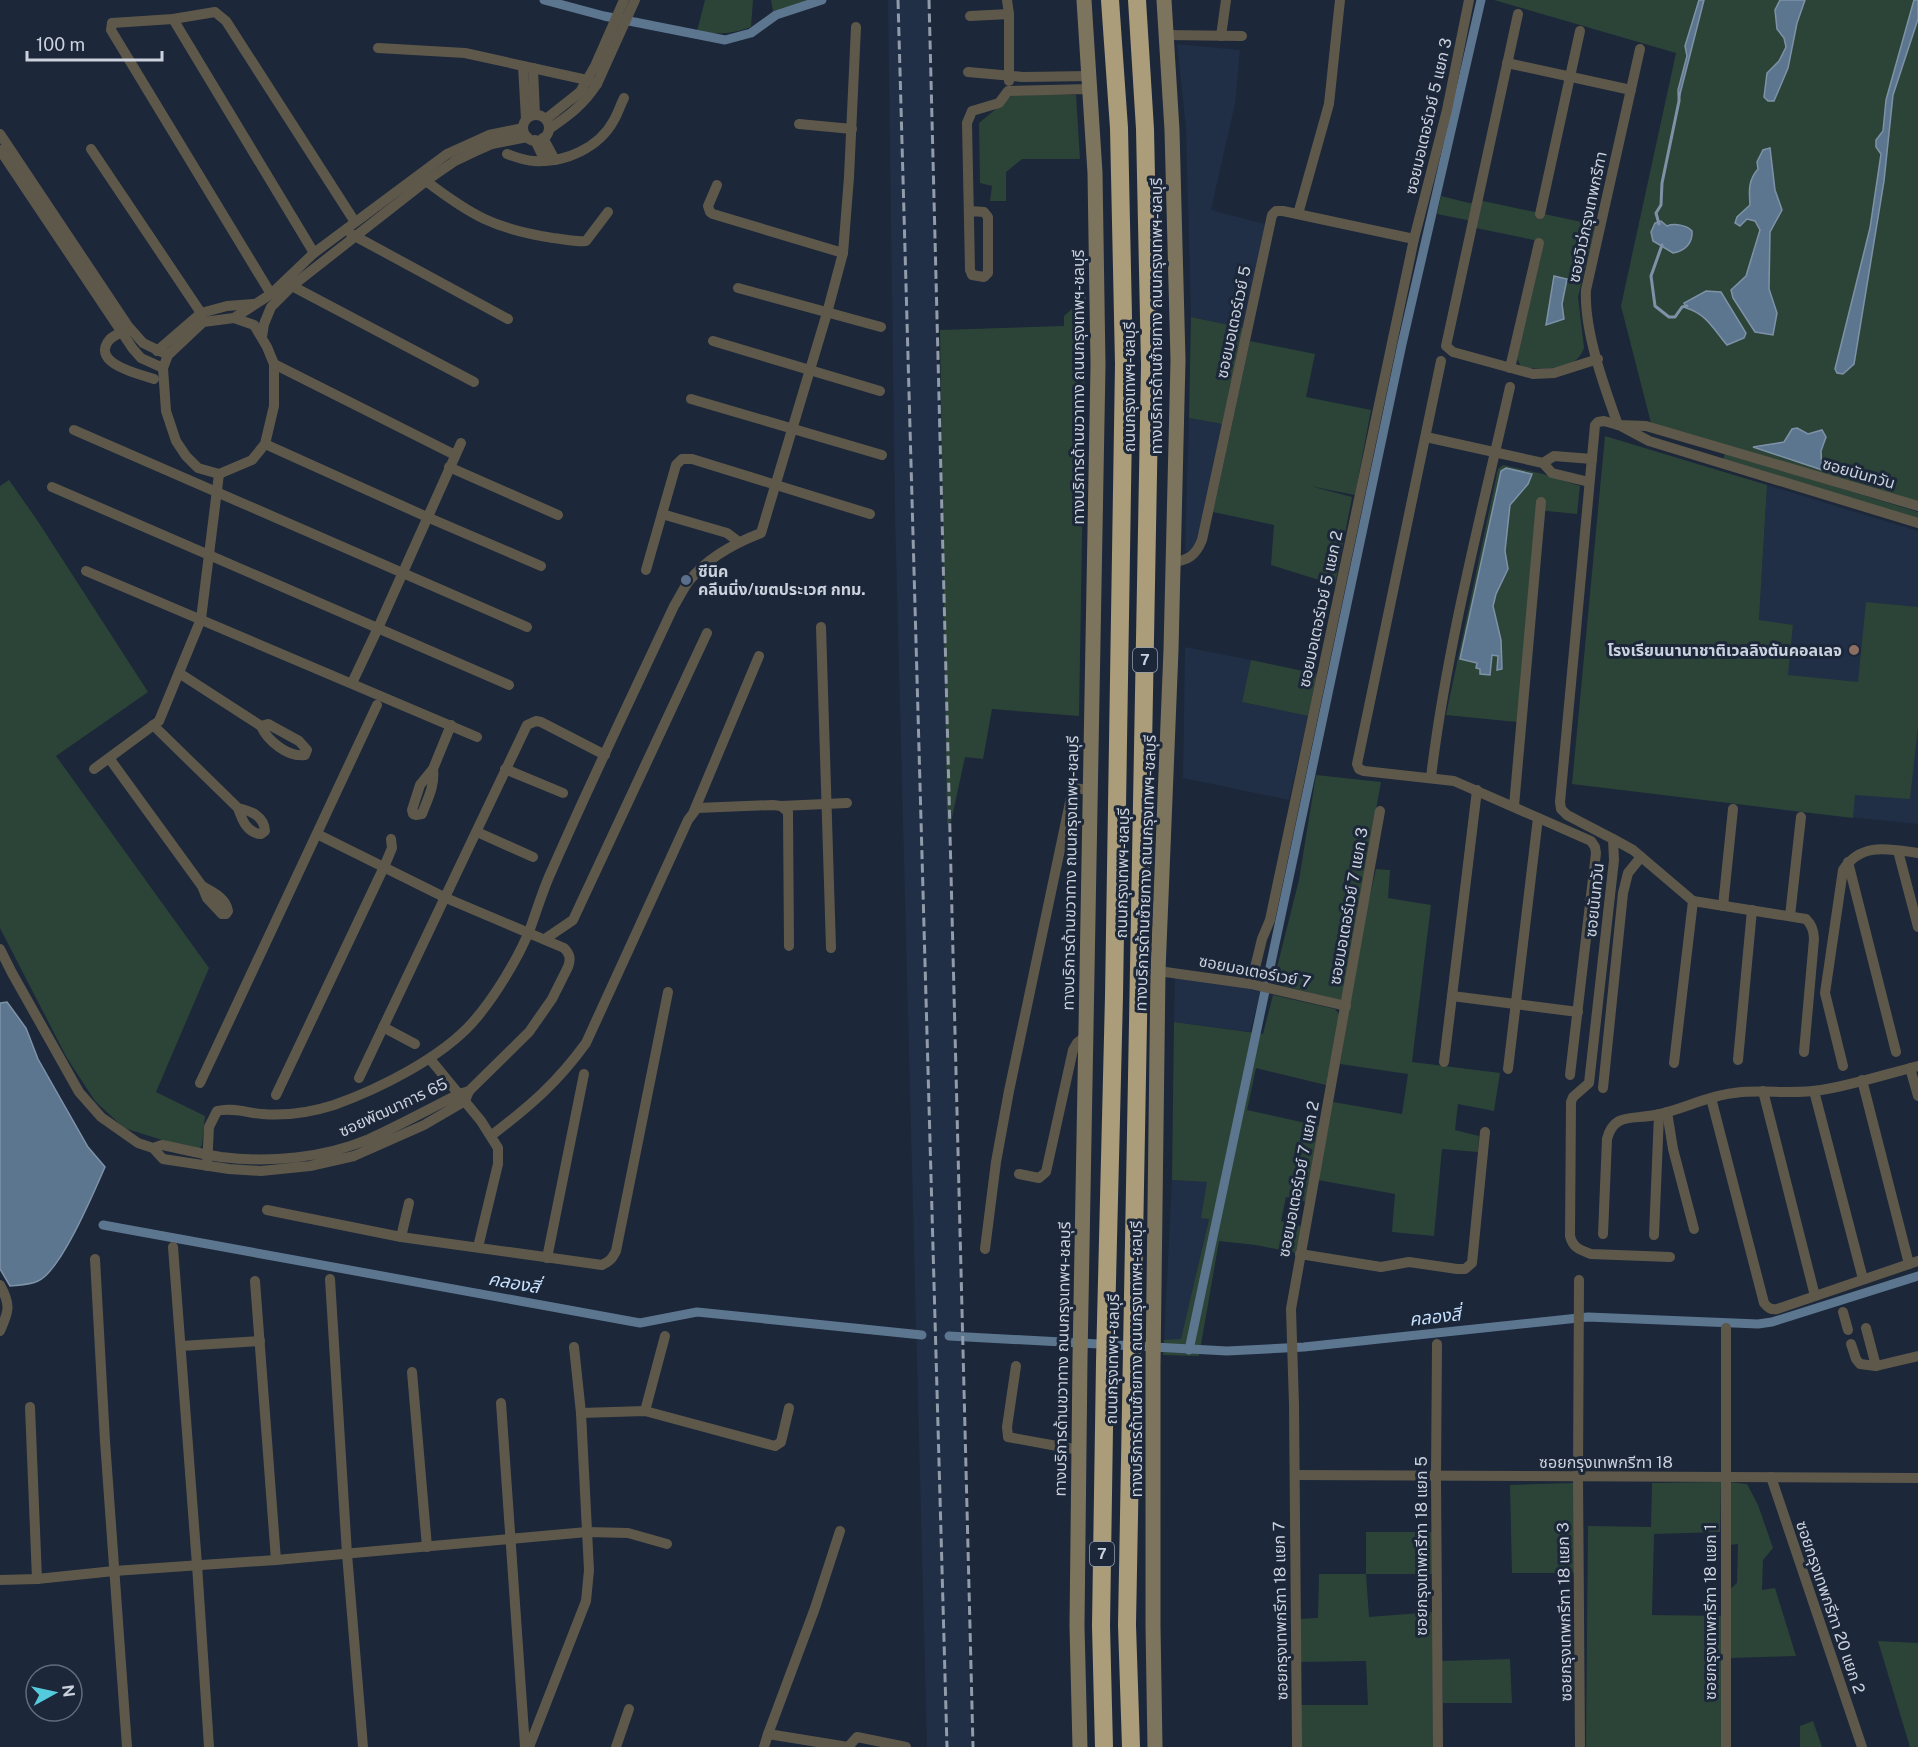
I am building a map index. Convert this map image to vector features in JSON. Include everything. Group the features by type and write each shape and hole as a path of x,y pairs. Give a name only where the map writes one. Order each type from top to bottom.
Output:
{"highway":[{"name":"ถนนกรุงเทพฯ-ชลบุรี","path":"1104,1747 1101,1626 1105,1320 1114,996 1124,364 1119,128 1110,0"},
{"name":"ถนนกรุงเทพฯ-ชลบุรี","path":"1131,1747 1127,1625 1150,365 1146,129 1137,0"}],"main road":[{"name":"ทางบริการด้านขวาทาง ถนนกรุงเทพฯ-ชลบุรี","path":"1080,1747 1077,1626 1080,1359 1098,365 1095,173 1084,0"},
{"name":"ทางบริการด้านซ้ายทาง ถนนกรุงเทพฯ-ชลบุรี","path":"1155,1747 1153,1366 1158,970 1178,360 1172,130 1164,0"}],"street":[{"path":"262,337 264,324 271,307 292,286 354,236 455,161 536,128 592,82 611,39 624,0"},
{"path":"611,39 635,0"},
{"path":"970,211 984,212 988,217 988,273 984,277 972,275 970,270 967,123 969,116 978,108 999,103 1008,91 1009,14 1007,0"},
{"path":"1221,36 1226,0"},
{"path":"1298,214 1329,104 1340,0"},
{"name":"ซอยมอเตอร์เวย์ 5 แยก 3","path":"1414,239 1447,110 1469,0"},
{"path":"271,294 110,26 112,23 173,19 215,12 226,21 355,222"},
{"path":"970,16 1009,14"},
{"path":"1518,14 1446,346 1453,352 1533,374 1544,374 1598,359"},
{"path":"173,19 314,253"},
{"path":"208,1160 209,1127 217,1111 296,1113 331,1106 357,1096 430,1059 460,1035 484,1008 501,984 529,932 551,871 674,606 689,581 719,555 739,542 761,533 843,253 852,129 856,27"},
{"path":"1540,214 1580,31"},
{"path":"1166,35 1242,36"},
{"path":"378,48 465,53 592,82"},
{"name":"ซอยวิเว่กรุงเทพกรีฑา","path":"1618,424 1608,397 1589,327 1586,290 1640,49"},
{"path":"1507,63 1631,90"},
{"path":"528,67 536,128 550,161"},
{"path":"968,72 1090,82"},
{"path":"1008,91 1090,82"},
{"path":"507,154 526,160 550,161 575,155 592,145 614,122 624,98"},
{"path":"800,124 852,129"},
{"path":"234,318 271,294 314,253 447,154 489,135 536,128"},
{"path":"0,134 125,329 141,358 163,368"},
{"path":"91,149 202,318"},
{"path":"0,150 125,329 142,343 168,356"},
{"path":"426,181 460,207 480,218 507,229 545,236 586,241 608,212"},
{"path":"717,185 708,206 713,214 843,253"},
{"name":"ซอยมอเตอร์เวย์ 5","path":"1172,562 1188,560 1198,549 1202,540 1272,215 1279,210 1414,239"},
{"path":"345,230 508,319"},
{"name":"ซอยมอเตอร์เวย์ 5 แยก 2","path":"1254,984 1262,939 1270,920 1414,239"},
{"path":"1510,368 1539,243"},
{"path":"292,286 474,382"},
{"path":"738,288 881,327"},
{"path":"157,351 202,318 227,306 254,304"},
{"path":"202,318 234,318 254,325 274,364 274,406 266,444 252,460 219,474 198,468 186,456 176,441 166,411 163,368 168,356 202,318"},
{"path":"125,329 113,337 106,347 105,354 108,360 154,379"},
{"path":"712,341 880,391"},
{"path":"1442,361 1357,764 1359,769 1364,771 1454,781 1591,841 1596,853 1570,1075"},
{"path":"274,364 455,455"},
{"path":"1431,777 1438,722 1452,647 1510,387"},
{"path":"691,399 882,455"},
{"name":"ซอยนันทวัน","path":"1670,1257 1591,1254 1572,1244 1570,1236 1571,1102 1573,1097 1589,1083 1614,860 1613,838 1567,815 1561,809 1560,802 1595,425 1604,421 1646,426 1918,506"},
{"name":"ซอยนันทวัน","path":"1618,424 1649,441 1918,523"},
{"path":"74,430 216,494 403,572 526,627"},
{"path":"1426,437 1543,463 1552,473 1589,482"},
{"path":"1696,455 1700,442"},
{"path":"352,683 460,443"},
{"path":"266,444 542,566"},
{"path":"1543,463 1554,456 1592,459"},
{"path":"646,570 676,465 682,459 692,459 870,514"},
{"path":"449,467 558,515"},
{"path":"94,769 159,721 201,618 219,474"},
{"path":"52,487 509,685"},
{"path":"1514,806 1541,502"},
{"path":"662,514 727,533 739,542"},
{"path":"86,571 477,736"},
{"path":"821,627 831,948"},
{"path":"318,834 446,898 545,939 573,921 707,633"},
{"path":"492,1135 535,1101 570,1065 585,1043 693,811 759,656"},
{"path":"179,673 261,726"},
{"path":"200,1083 377,705"},
{"path":"359,1078 527,725 536,721 546,724 605,755"},
{"path":"153,725 238,808"},
{"path":"433,769 451,725"},
{"path":"109,758 202,886"},
{"path":"505,769 563,793"},
{"path":"985,1249 996,1162 1009,1091 1039,956 1059,848 1073,788 1090,790"},
{"path":"1444,1062 1478,790"},
{"path":"693,811 701,807 847,803"},
{"path":"781,806 788,812 789,817 789,946"},
{"path":"1723,906 1733,809"},
{"name":"ซอยมอเตอร์เวย์ 7 แยก 3","path":"1346,1006 1380,811"},
{"path":"1790,916 1801,817"},
{"path":"1508,1069 1538,818"},
{"path":"477,832 534,857"},
{"path":"1613,838 1641,857 1693,901 1806,919 1810,923 1814,931 1804,1052"},
{"path":"276,1095 384,867 392,848 392,839"},
{"path":"1843,1066 1825,993 1843,870 1848,862 1863,851 1872,849 1918,853"},
{"path":"1898,850 1918,927"},
{"path":"1603,1088 1623,893 1628,873 1641,857"},
{"path":"1848,862 1896,1052"},
{"path":"1674,1063 1693,901"},
{"path":"1738,1060 1752,910"},
{"name":"ซอยพัฒนาการ 65","path":"0,949 79,1092 101,1117 138,1143 153,1148 162,1145 208,1160 279,1158 335,1150 368,1139 464,1095 529,1032 552,999 571,962 564,948 545,939"},
{"name":"ซอยมอเตอร์เวย์ 7","path":"1158,970 1254,984 1346,1006"},
{"path":"0,979 12,974"},
{"path":"267,1210 401,1237 602,1265 612,1260 616,1251 654,1072 668,992"},
{"path":"1452,996 1578,1012"},
{"name":"ซอยมอเตอร์เวย์ 7 แยก 2","path":"1292,1359 1291,1309 1346,1006"},
{"path":"383,1027 415,1044"},
{"path":"1019,1174 1039,1178 1046,1172 1073,1050 1077,1043 1086,1036"},
{"path":"430,1059 464,1095 492,1135 498,1149 498,1164 478,1247"},
{"path":"1603,1234 1607,1138 1615,1122 1663,1113 1731,1093 1814,1091 1914,1067 1918,1096"},
{"path":"548,1258 584,1074"},
{"path":"1711,1098 1764,1303 1772,1310 1914,1262 1862,1080"},
{"path":"1762,1091 1815,1296"},
{"path":"1814,1091 1863,1280"},
{"path":"1663,1113 1694,1229"},
{"path":"1654,1235 1663,1113"},
{"path":"1300,1254 1381,1267 1409,1262 1457,1269 1469,1267 1472,1263 1485,1132"},
{"path":"401,1237 409,1203"},
{"path":"173,1247 208,1747"},
{"path":"95,1259 127,1747"},
{"path":"330,1278 363,1747"},
{"name":"ซอยกรุงเทพกรีฑา 18 แยก 3","path":"1579,1280 1580,1747"},
{"path":"255,1281 276,1560"},
{"path":"0,1285 7,1297 8,1305 8,1312 0,1331"},
{"path":"1843,1312 1848,1330"},
{"name":"ซอยกรุงเทพกรีฑา 18 แยก 1","path":"1726,1328 1726,1747"},
{"path":"1866,1328 1876,1366"},
{"path":"645,1411 665,1336"},
{"path":"181,1346 260,1341"},
{"name":"ซอยกรุงเทพกรีฑา 18 แยก 5","path":"1437,1344 1438,1747"},
{"path":"1851,1344 1856,1359 1864,1366 1876,1366 1918,1356"},
{"path":"527,1747 586,1601 589,1570 581,1413 574,1347"},
{"name":"ซอยกรุงเทพกรีฑา 18 แยก 7","path":"1292,1359 1297,1747"},
{"path":"1016,1366 1007,1426 1008,1437 1079,1450"},
{"path":"412,1372 427,1547"},
{"path":"501,1403 527,1747"},
{"path":"30,1407 37,1579"},
{"path":"581,1413 645,1411 775,1446 781,1442 789,1407"},
{"name":"ซอยกรุงเทพกรีฑา 18","path":"1295,1475 1918,1478"},
{"name":"ซอยกรุงเทพกรีฑา 20 แยก 2","path":"1771,1477 1862,1747"},
{"path":"765,1747 840,1531"},
{"path":"0,1580 276,1560 587,1532 628,1533 667,1545"},
{"path":"616,1747 629,1709"},
{"path":"768,1734 848,1747 857,1737 906,1747"}],"shaded area":[{"path":"888,0 929,0 971,1747 927,1747 895,514"},
{"path":"1699,0 1704,0 1679,98 1678,90 1687,56 1685,46"},
{"path":"1780,0 1805,0 1797,23 1788,68 1774,101 1768,101 1764,97 1767,73 1779,61 1786,47 1784,38 1777,29 1775,10"},
{"path":"1914,0 1918,0 1918,19 1893,95 1884,181 1854,364 1843,374 1837,373 1835,369 1870,228 1881,154 1876,147 1876,140 1883,131 1886,100"},
{"path":"1177,44 1240,50 1235,104 1211,210 1265,224 1244,328 1191,317 1186,129"},
{"path":"1770,148 1775,190 1782,210 1770,232 1769,289 1777,313 1773,335 1755,332 1733,298 1731,290 1746,276 1760,230 1755,221 1747,219 1740,226 1735,223 1737,217 1750,205 1750,186 1752,177 1758,169 1757,162 1763,150"},
{"path":"1661,221 1667,226 1680,225 1692,231 1687,246 1673,253 1653,241 1651,232 1655,223"},
{"path":"1554,276 1567,279 1562,304 1564,319 1546,325"},
{"path":"1706,291 1721,292 1746,333 1744,338 1727,345 1705,318 1686,308 1684,303"},
{"path":"1189,418 1222,424 1197,544 1190,551 1185,551"},
{"path":"1797,428 1808,434 1822,430 1826,437 1821,451 1822,470 1753,447 1784,442 1792,429"},
{"path":"1506,468 1532,474 1528,484 1510,505 1505,551 1508,569 1493,606 1501,640 1502,669 1497,670 1498,656 1492,655 1490,675 1480,674 1480,669 1476,668 1477,663 1460,659 1501,471"},
{"name":"โรงเรียนนานาชาติเวลลิงตันคอลเลจ","path":"1767,485 1918,531 1918,824 1780,810 1793,676 1787,675 1793,626 1759,621"},
{"path":"1185,647 1251,660 1242,702 1308,716 1289,800 1183,778"},
{"path":"1175,976 1261,990 1250,1032 1174,1022"},
{"path":"7,1002 26,1028 38,1059 88,1147 105,1167 76,1230 57,1262 38,1281 10,1286 0,1269 0,1003"},
{"path":"1172,1180 1208,1182 1202,1218 1209,1218 1181,1340 1164,1340"}],"green space":[{"path":"705,0 753,0 751,27 724,33 697,31"},
{"path":"771,0 815,0 773,11"},
{"path":"1494,0 1918,0 1918,502 1651,423 1621,306 1676,53"},
{"path":"1015,93 1076,95 1080,159 1022,159 1006,172 1006,201 990,201 992,186 980,183 979,123"},
{"path":"1441,196 1469,203 1483,201 1596,225 1578,297 1584,348 1576,360 1557,367 1536,369 1522,368 1517,359 1544,242 1476,228 1467,220 1437,214"},
{"path":"1086,296 1079,716 992,709 983,759 965,757 951,822 947,824 940,330 1064,326 1064,316"},
{"path":"1191,317 1244,328 1222,424 1189,418"},
{"path":"1250,341 1315,354 1306,397 1371,410 1355,495 1310,486 1352,497 1335,585 1271,565 1274,525 1213,512"},
{"path":"1605,436 1767,485 1759,620 1793,625 1788,675 1858,682 1866,602 1918,607 1918,726 1910,799 1855,795 1853,818 1572,784"},
{"path":"1725,453 1918,512 1918,519 1723,460"},
{"path":"1503,465 1543,474 1580,486 1577,514 1538,510 1517,722 1446,715 1498,469"},
{"path":"9,480 148,692 56,756 209,968 156,1092 205,1116 200,1148 191,1149 124,1128 95,1101 67,1058 0,928 0,486"},
{"path":"1251,660 1317,674 1308,716 1242,702"},
{"path":"1316,775 1381,782 1342,1001 1273,983 1299,880"},
{"path":"1376,869 1390,870 1388,898 1431,905 1412,1062 1500,1073 1494,1111 1458,1104 1455,1130 1479,1136 1478,1152 1442,1149 1434,1236 1392,1232 1395,1194 1318,1180 1333,1102 1402,1114 1408,1074 1340,1064 1362,930"},
{"path":"1273,995 1335,1009 1340,1015 1326,1085 1256,1068 1247,1110 1319,1126 1307,1202 1286,1197 1281,1221 1301,1226 1296,1253 1219,1241 1199,1356 1163,1355 1164,1340 1181,1339 1209,1219 1201,1218 1207,1182 1172,1180 1174,1022 1263,1034"},
{"path":"1721,1482 1720,1532 1654,1534 1652,1615 1721,1616 1722,1747 1586,1747 1588,1526 1651,1527 1652,1483"},
{"path":"1728,1482 1747,1484 1758,1505 1773,1548 1763,1560 1762,1590 1775,1588 1796,1656 1728,1658 1728,1591 1737,1583 1738,1544 1729,1545"},
{"path":"1574,1483 1576,1573 1512,1573 1510,1485"},
{"path":"1366,1532 1434,1532 1434,1574 1366,1574"},
{"path":"1319,1574 1366,1574 1369,1617 1433,1612 1436,1747 1299,1747 1299,1705 1368,1705 1366,1661 1298,1662 1299,1619 1318,1618"},
{"path":"1878,1641 1918,1643 1918,1747 1910,1747"},
{"path":"1510,1659 1512,1703 1443,1703 1442,1661"},
{"path":"1813,1721 1822,1747 1800,1747 1800,1726"}],"waterway":[{"path":"544,0 604,16 725,40 751,33 776,15 822,0"},
{"path":"1189,1350 1402,344 1481,0"},
{"path":"1659,224 1656,213 1661,205 1662,183 1679,93"},
{"path":"1662,245 1651,276 1655,306 1669,317 1675,317 1682,307 1687,306"},
{"name":"คลองสี่","path":"103,1225 640,1323 697,1312 922,1335"},
{"name":"คลองสี่","path":"949,1336 1227,1351 1304,1347 1588,1317 1758,1324 1772,1322 1918,1276"}],"railway":[{"path":"898,0 947,1747"},
{"path":"929,0 973,1747"}],"place":[{"name":"ซีนิค คลีนนิ่ง/เขตประเวศ กทม.","path":"686,580"},
{"name":"โรงเรียนนานาชาติเวลลิงตันคอลเลจ","path":"1854,650"}]}
